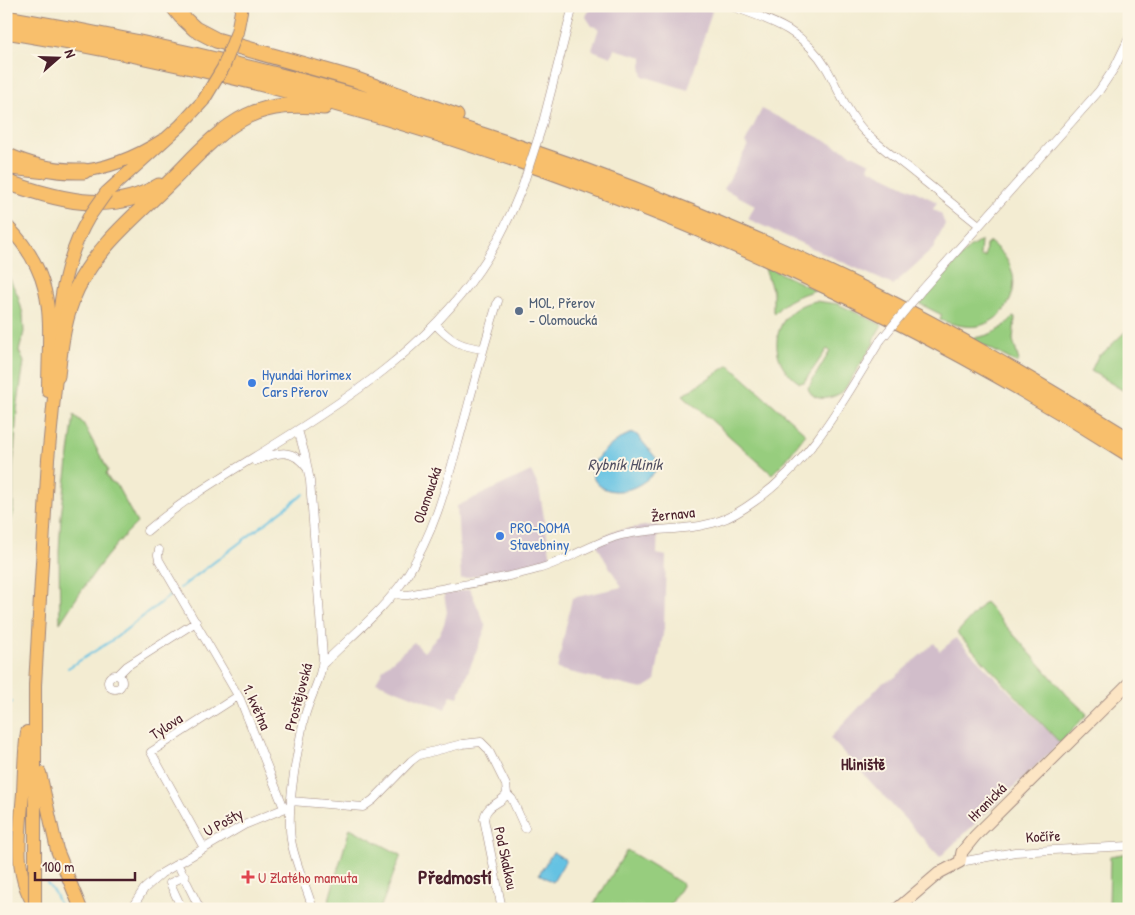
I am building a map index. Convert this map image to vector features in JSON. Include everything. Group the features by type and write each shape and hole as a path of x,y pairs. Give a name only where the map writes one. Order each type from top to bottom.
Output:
{"highway":[{"path":"173,6 195,29 216,40 354,78 469,121 549,157"},
{"path":"6,18 198,54 302,80 442,121 549,157 743,233 866,291 992,358 1129,440"},
{"path":"6,31 85,44 193,66 300,93 439,133 586,185 796,273 882,315 988,371 1076,421 1129,454"},
{"path":"6,182 73,200 110,203 130,200 164,182 229,127 248,116 266,109 300,104 371,112"},
{"path":"6,155 42,168 84,171"},
{"path":"57,376 65,319 82,279 117,233 192,159"}],"main road":[{"path":"36,909 35,685 48,459 57,376 63,282 73,250 89,217 106,193 188,118 203,100 223,68 237,32 242,6"},
{"path":"6,168 45,172 84,171 102,168 124,161 163,140"},
{"path":"6,225 23,244 34,262 42,280 49,305 48,459"},
{"name":"Hranická","path":"960,862 962,852 975,836 1129,682"},
{"path":"35,685 26,739 19,850 23,881 36,909"},
{"path":"34,743 57,850 81,909"},
{"path":"897,909 938,873 960,862"}],"street":[{"path":"147,531 188,500 298,430 386,369 435,324 463,294 509,220 523,185 542,126 574,6"},
{"path":"730,6 765,18 787,28 798,36 822,61 849,111 865,132 979,225"},
{"name":"Žernava","path":"394,593 399,595 408,594 527,572 560,561 609,539 639,531 705,524 721,520 735,514 765,494 802,458 819,437 880,341 922,290 1106,83 1129,38"},
{"name":"Olomoucká","path":"322,665 372,618 394,593 418,556 446,490 483,349 498,301"},
{"path":"435,324 455,342 463,346 483,349"},
{"name":"Prostějovská","path":"298,430 308,470 322,633 322,665 305,718 288,805 293,849 313,909"},
{"path":"239,467 282,453 298,459 308,470"},
{"name":"1. května","path":"159,550 159,560 238,696 288,805"},
{"path":"118,676 125,667 196,622"},
{"name":"Tylova","path":"204,848 151,752 238,696"},
{"name":"Pod Skalkou","path":"288,805 363,807 373,800 419,755 478,741 483,742 488,749 506,785 507,794 512,799 525,828"},
{"name":"Pod Skalkou","path":"502,909 484,819 487,809 505,798 507,794"},
{"name":"U Pošty","path":"131,909 152,880 241,826 288,805"},
{"name":"Kočíře","path":"960,862 1032,850 1129,846"},
{"path":"178,863 200,909"},
{"path":"182,909 170,883 185,876"}],"shaded area":[{"path":"590,6 700,6 712,11 688,90 643,76 641,66 643,57 614,49 611,57 592,50 599,28 592,26 586,17"},
{"path":"762,109 870,163 868,168 937,202 933,209 941,214 945,224 933,249 893,285 748,219 755,205 724,189 748,145 745,143"},
{"path":"531,471 539,488 551,559 461,579 457,506"},
{"path":"658,524 657,554 666,556 664,628 655,681 642,689 557,669 572,598 622,587 595,541 613,531"},
{"path":"470,589 486,627 458,697 451,695 445,709 376,682 384,668 414,642 424,652 438,636 447,612 444,594"},
{"path":"956,638 1060,743 940,857 830,738 882,683 894,678 934,643 940,651"}],"green space":[{"path":"981,241 980,256 985,257 986,245 990,242 1008,262 1014,282 1009,302 997,317 988,323 978,326 964,326 940,320 942,315 920,304 969,248"},
{"path":"767,267 815,290 788,301 775,313 773,312 773,292 765,269"},
{"path":"6,271 18,296 23,314 24,332 19,351 24,362 17,410 13,469 13,509 8,549 6,551"},
{"path":"816,301 838,304 882,325 873,340 874,343 844,390 830,398 814,396 808,388 830,351 827,349 804,382 800,383 788,373 777,349 778,336 782,324 790,314 801,306"},
{"path":"1013,317 1015,318 1013,340 1019,361 1017,363 972,339 995,332"},
{"path":"1129,328 1129,394 1091,371 1098,356"},
{"path":"729,365 806,434 786,460 772,474 683,395"},
{"path":"74,415 83,423 108,470 106,474 110,481 116,484 137,523 106,558 60,623 59,553 61,516"},
{"path":"985,602 1067,695 1087,714 1060,743 957,633"},
{"path":"350,828 401,855 380,909 333,909 328,903"},
{"path":"627,850 683,884 668,909 591,909"},
{"path":"1129,853 1129,909 1109,909 1110,856"}],"water":[{"name":"Rybník Hliník","path":"634,433 661,464 646,480 630,489 616,491 603,488 595,481 592,471 597,459 618,440"},
{"path":"553,852 566,860 553,882 539,874"}],"waterway":[{"path":"180,588 304,494"},
{"path":"68,668 114,639 173,593"},
{"path":"6,706 12,702"},
{"path":"47,883 55,894 61,909"}],"place":[{"name":"MOL, Přerov - Olomoucká","path":"519,311"},
{"name":"Hyundai Horimex Cars Přerov","path":"252,383"},
{"name":"PRO-DOMA Stavebniny","path":"500,536"},
{"name":"U Zlatého mamuta","path":"248,877"}],"district":[{"name":"Hliniště","path":"863,764"},
{"name":"Předmostí","path":"455,876"}]}
